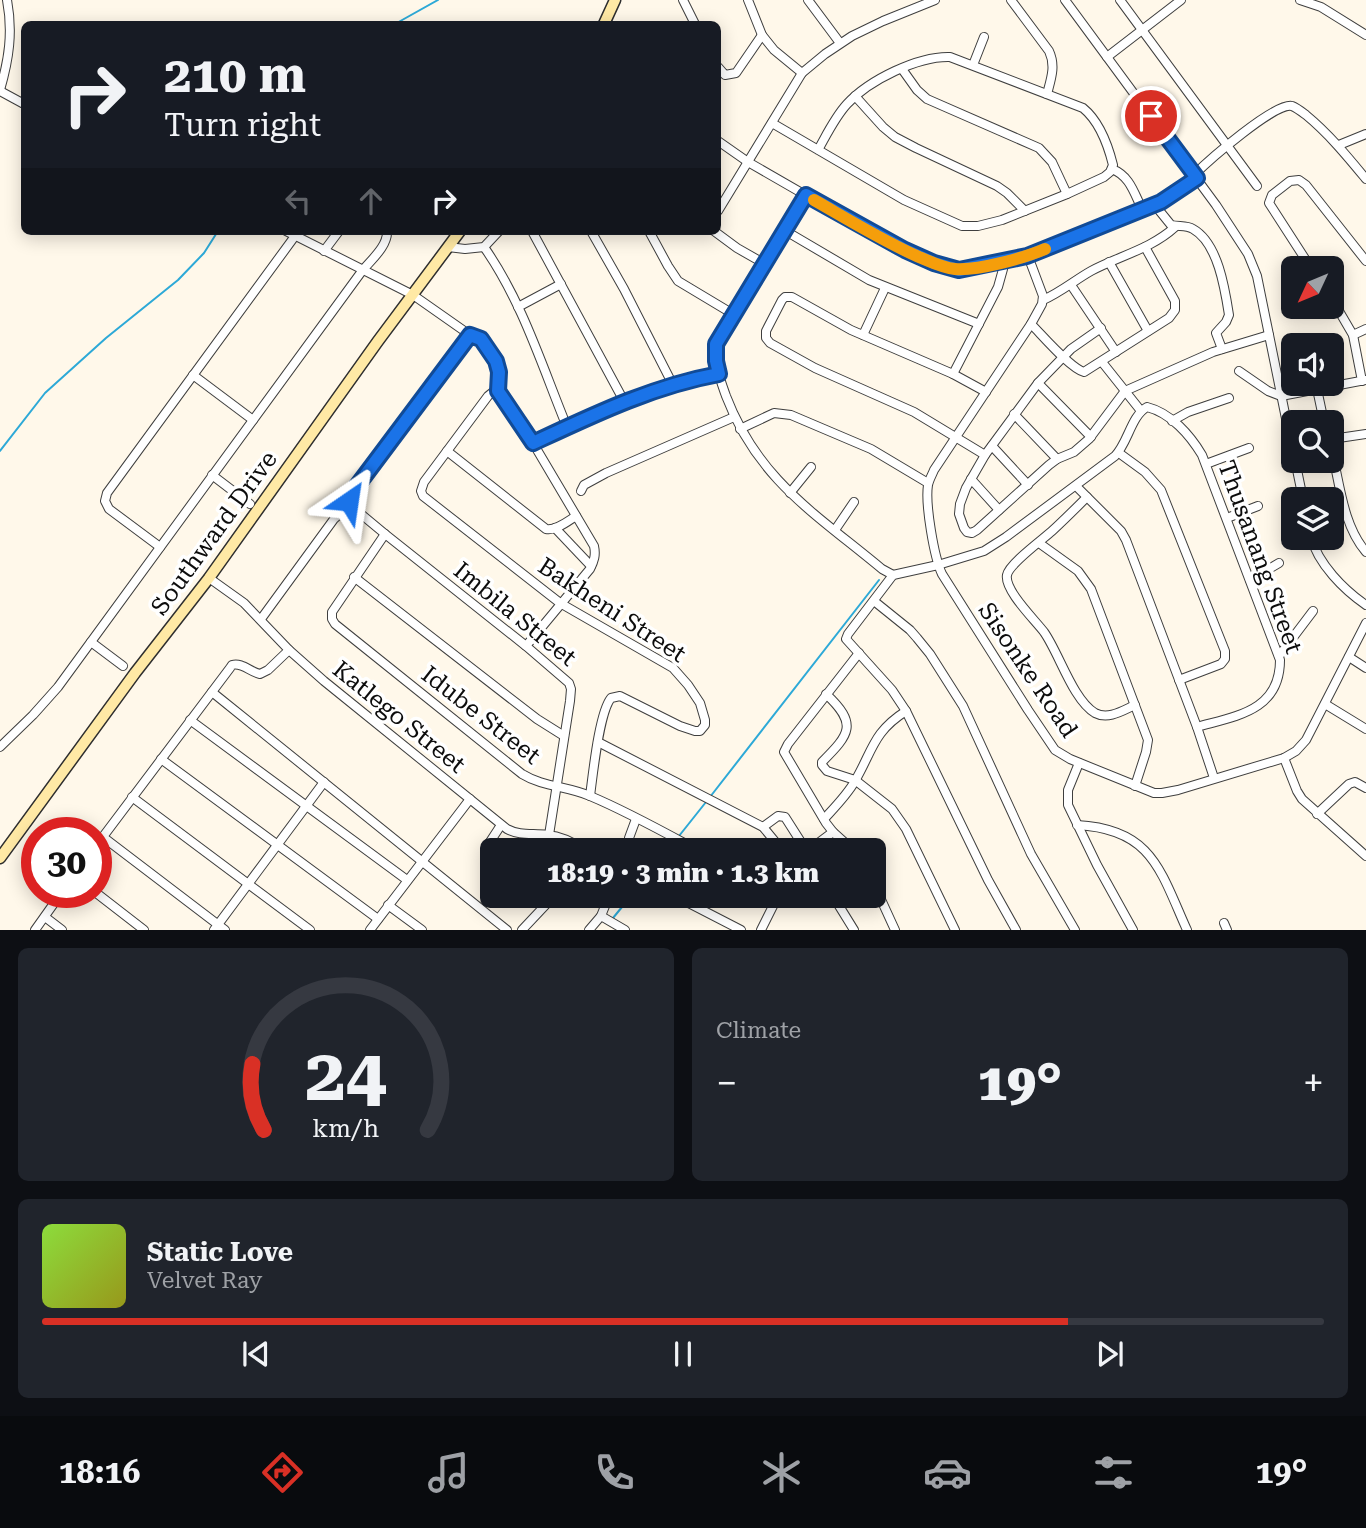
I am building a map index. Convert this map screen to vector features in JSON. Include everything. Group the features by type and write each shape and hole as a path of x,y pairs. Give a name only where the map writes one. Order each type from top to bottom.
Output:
{"main road":[{"path":"608,21 615,0"},
{"name":"Southward Drive","path":"0,859 135,673 209,578 457,235"}],"street":[{"path":"7,0 10,40 0,91 21,102"},
{"path":"682,0 693,21"},
{"path":"748,0 762,35 774,50 802,73"},
{"path":"808,0 840,43"},
{"path":"721,206 802,73 840,43 868,27 913,4 935,0"},
{"path":"1011,0 1052,58 1053,72 1047,94"},
{"path":"1065,0 1196,176 1253,263 1284,410"},
{"path":"1120,0 1257,186"},
{"path":"1107,57 1181,0"},
{"path":"1300,0 1322,4 1363,33 1366,23"},
{"path":"721,70 725,75 736,73 762,35"},
{"path":"974,65 984,37"},
{"path":"772,123 818,150 904,200 962,226 978,226 1025,211 1104,177 1112,169 1112,160 1090,114 1075,104 950,57 941,57 902,69 868,86 840,112 818,150"},
{"path":"902,69 917,90 928,99 1039,148 1052,162 1067,194"},
{"path":"855,96 894,137 998,186 1025,211"},
{"path":"721,143 748,162 880,238 947,268 959,270 1027,256 1154,205 1177,192 1228,146 1273,112 1286,106 1298,109 1320,126 1366,179"},
{"path":"1339,145 1366,134"},
{"path":"1112,169 1128,179 1142,209"},
{"path":"1303,256 1270,207 1269,200 1293,180 1303,181 1366,261"},
{"path":"806,195 716,344 716,361 734,417 768,470 790,493 882,569 893,575 984,551 1119,453 1141,411 1102,362"},
{"path":"1154,205 1168,223 1175,227"},
{"path":"1043,300 1060,293 1081,277 1109,262 1145,247 1175,227 1187,226 1196,230 1207,242 1216,259 1229,315 1216,333 1222,349"},
{"path":"784,230 848,269 886,288 978,324"},
{"path":"324,251 336,235"},
{"path":"0,747 58,687 388,235"},
{"path":"448,247 484,247 495,235"},
{"path":"534,235 625,403"},
{"path":"594,235 673,385"},
{"path":"651,235 678,281 733,314"},
{"path":"720,235 765,264"},
{"path":"160,547 109,509 106,497 295,236 413,295 470,335 481,339 496,361 499,372 498,391 533,443 596,552 591,566 526,646"},
{"path":"484,247 499,269 518,307 567,427"},
{"path":"1031,324 1063,357 1084,372 1170,318 1174,314 1175,301 1145,247"},
{"path":"740,429 774,413 791,415 871,449 928,483 1039,311 1043,300 1042,290 1027,256"},
{"path":"954,374 998,287 1004,262"},
{"path":"1109,262 1147,331"},
{"path":"518,307 561,284"},
{"path":"1071,285 1116,352"},
{"path":"863,335 886,288"},
{"path":"985,455 914,412 815,368 770,343 765,334 780,304 788,296 796,298 863,335 954,374 986,392"},
{"path":"1344,319 1353,335 1364,380 1344,384"},
{"path":"1101,328 1080,342 1038,383 985,455 962,495 960,519 965,531 974,532 1057,459 1074,452 1091,437 1125,391 1222,349 1269,335"},
{"path":"1353,335 1366,329"},
{"path":"261,619 334,519 350,505 351,494 470,335"},
{"path":"1239,371 1268,391 1281,396"},
{"path":"533,443 673,385 719,374"},
{"path":"193,375 253,420"},
{"path":"1038,383 1091,437"},
{"path":"1258,383 1279,384"},
{"name":"Bakheni Street","path":"498,391 488,396 424,482 421,491 423,496 560,603 673,668 696,696 705,720 703,728 695,731 620,696 611,698 606,706 598,742 590,796"},
{"path":"1172,421 1188,412 1229,398"},
{"name":"Thusanang Street","path":"1141,411 1147,407 1156,410 1184,430 1194,442 1206,464 1279,656 1280,673 1262,704 1244,713 1197,727"},
{"path":"1014,414 1057,459"},
{"path":"582,491 584,485 606,473 734,417"},
{"path":"1344,438 1365,437"},
{"path":"992,446 1028,485"},
{"path":"1206,464 1249,448"},
{"path":"447,451 542,527 550,531 576,516"},
{"path":"1119,453 1145,472 1161,490 1225,651 1225,659 1221,664 1179,680"},
{"path":"790,493 811,467"},
{"path":"1337,473 1349,524 1366,552"},
{"path":"212,475 250,504"},
{"path":"971,479 999,510"},
{"name":"Sisonke Road","path":"928,483 928,504 938,565 947,584 1048,741 1062,755 1146,791 1162,793 1284,758 1296,751 1306,740 1366,623"},
{"path":"1076,486 1121,531 1126,540 1214,778"},
{"path":"1087,497 1009,570 1006,578 1010,589 1045,634 1087,706 1098,714 1108,716 1135,705"},
{"path":"835,530 854,502"},
{"name":"Imbila Street","path":"350,505 569,683 570,701 549,835"},
{"path":"1227,518 1258,506"},
{"path":"555,528 591,566"},
{"path":"385,534 354,577 526,711 564,736"},
{"path":"1039,543 1078,571 1091,589 1148,740 1135,786"},
{"path":"1317,550 1340,584 1366,605"},
{"path":"1250,580 1279,563"},
{"path":"893,575 848,634 848,642 892,690 906,711 988,880 1016,929"},
{"name":"Idube Street","path":"354,577 332,612 335,624 350,637 522,774 532,780 590,796 673,838"},
{"name":"Katlego Street","path":"209,578 244,603 289,650 324,681 501,825 519,834 559,838"},
{"path":"874,601 910,630 952,688 1031,854 1075,929"},
{"path":"1279,656 1313,611"},
{"path":"91,642 123,666"},
{"path":"112,825 232,665 239,664 260,674 289,650"},
{"path":"840,838 824,819 784,752 859,653"},
{"path":"1349,657 1366,668"},
{"path":"212,692 507,929"},
{"path":"826,694 842,710 847,727 841,743 821,765 827,771 856,780 899,818 955,929"},
{"path":"1325,704 1366,729"},
{"path":"824,819 856,780 880,732 906,711"},
{"path":"190,720 407,880"},
{"path":"598,742 763,827 772,838"},
{"path":"1284,758 1302,799 1366,856"},
{"path":"161,759 378,919"},
{"path":"1079,763 1070,782 1068,805 1097,865 1133,929"},
{"path":"112,844 219,928 324,782"},
{"path":"1317,814 1349,783 1355,782 1366,788"},
{"path":"132,797 310,929"},
{"path":"370,929 470,799"},
{"path":"763,827 778,816 785,817 799,838"},
{"path":"629,838 636,819"},
{"path":"492,838 501,825"},
{"path":"1077,825 1112,830 1140,845 1155,861 1187,929"},
{"path":"824,838 833,832"},
{"path":"112,905 144,929"},
{"path":"388,905 422,929"},
{"path":"35,929 51,908"},
{"path":"522,929 540,908"},
{"path":"589,929 604,908"},
{"path":"699,908 741,929"},
{"path":"761,929 772,908"},
{"path":"841,908 854,929"},
{"path":"885,908 895,929"},
{"path":"601,916 615,927 625,929"},
{"path":"45,917 62,929"}],"waterway":[{"path":"400,21 438,0"},
{"path":"0,451 45,393 106,338 178,280 204,253 215,235"},
{"path":"710,797 879,580"},
{"path":"679,836 706,802"},
{"path":"613,918 621,908"}],"slow traffic":[{"path":"814,200 880,238 947,268 959,270 987,265 1045,249"}],"route":[{"path":"349,501 351,494 470,335 481,339 496,361 500,379 498,391 533,443 648,393 719,374 716,344 806,195 880,238 947,268 959,270 1027,256 1161,202 1197,178 1151,116"}]}
